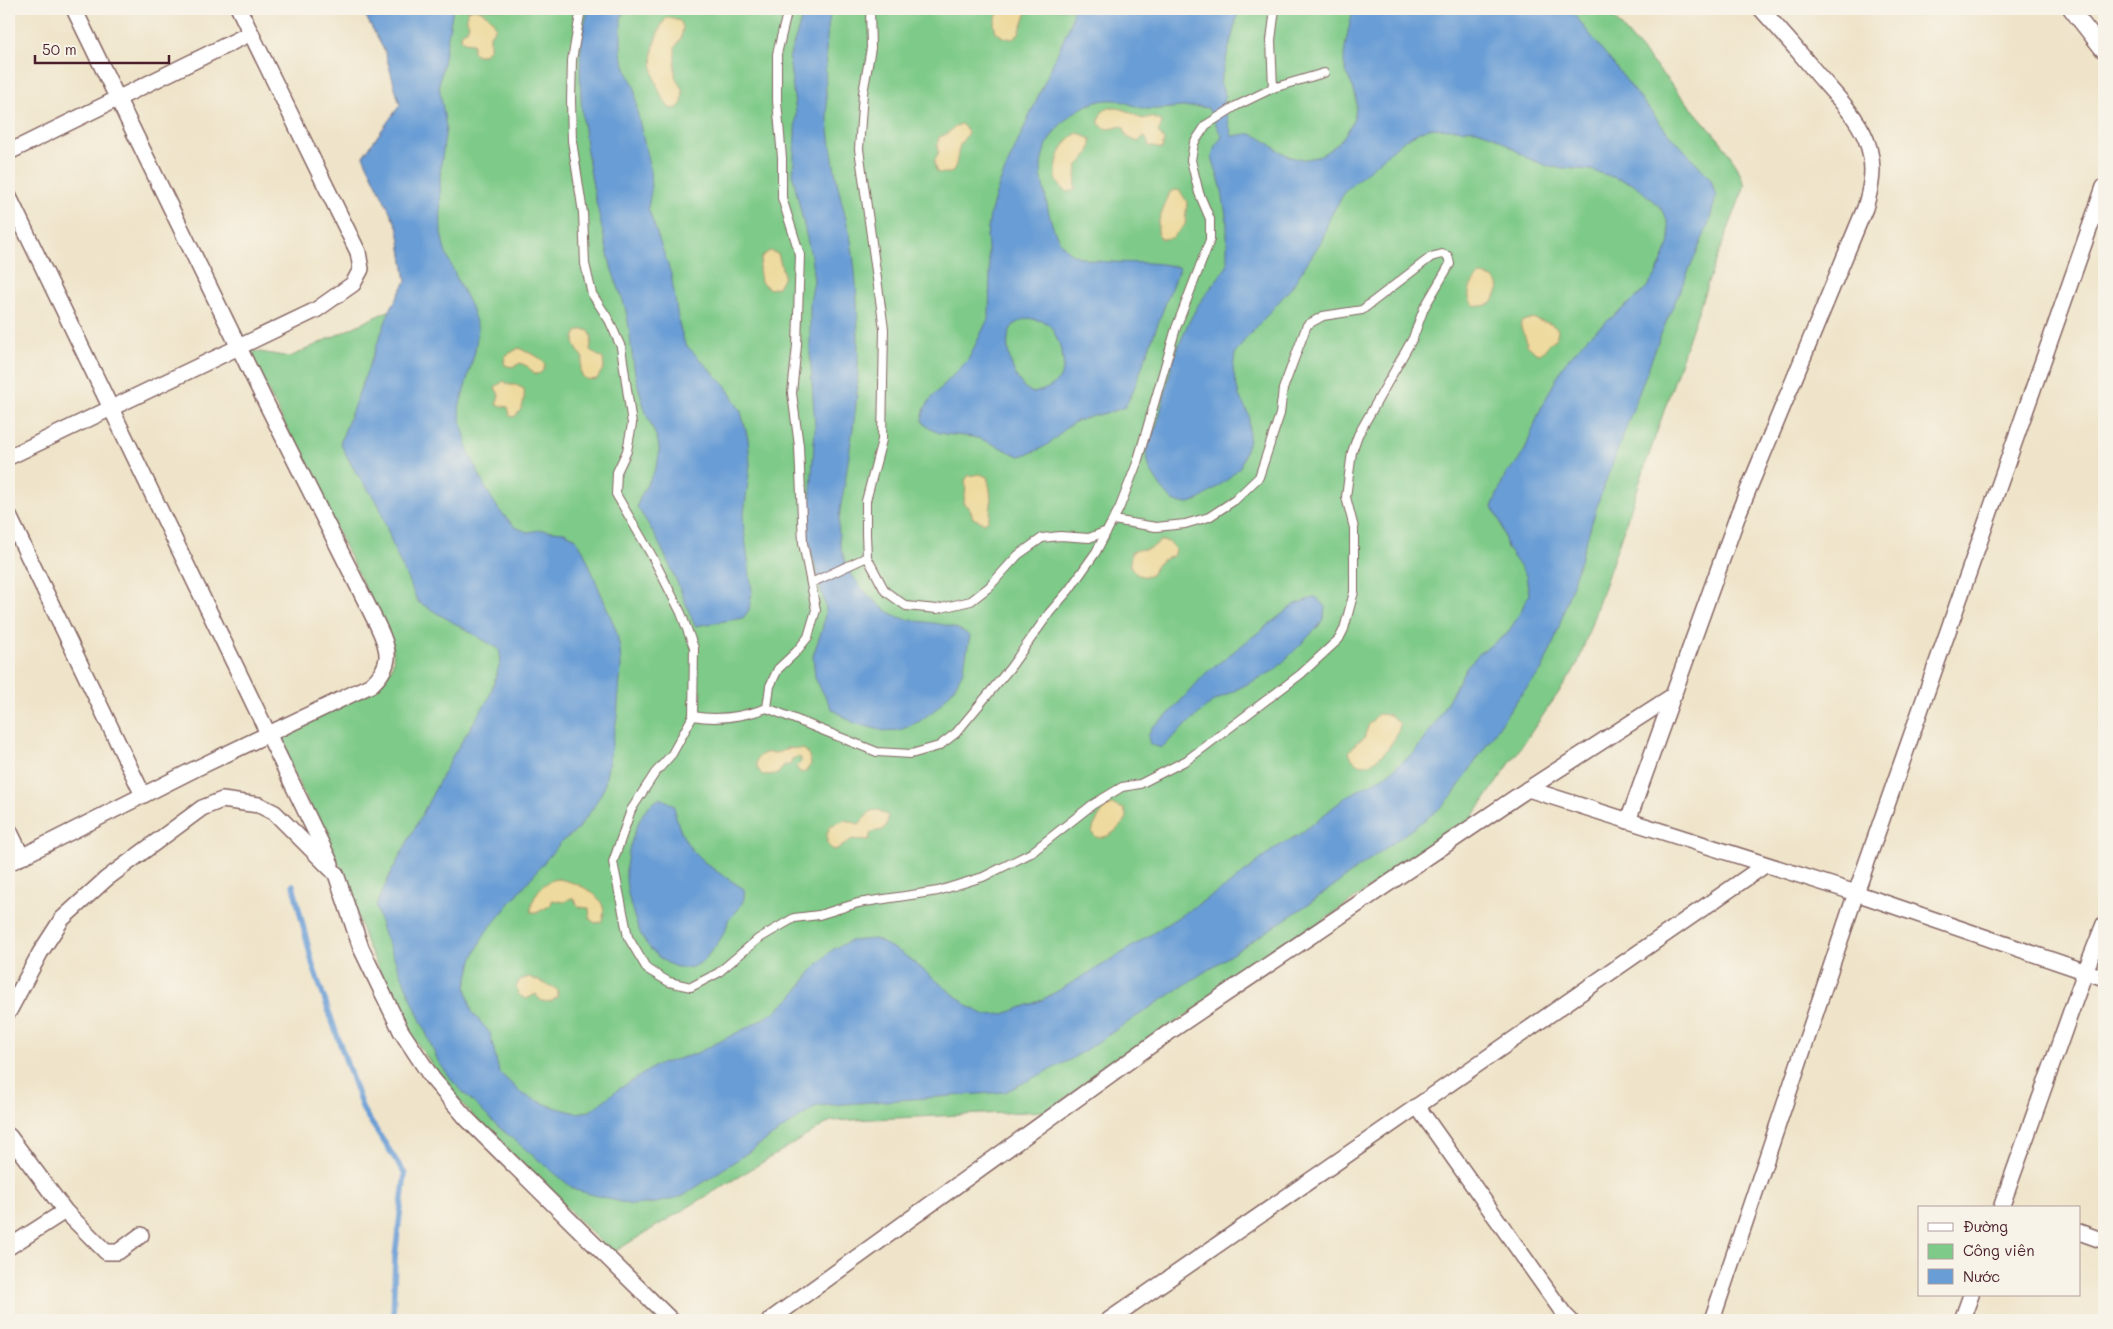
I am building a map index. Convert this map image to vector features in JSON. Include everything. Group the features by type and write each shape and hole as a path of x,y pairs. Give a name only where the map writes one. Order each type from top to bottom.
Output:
{"street":[{"path":"9,830 15,860 371,685 382,672 388,660 386,646 377,624 264,399 74,9"},
{"path":"9,457 316,310 354,284 362,269 358,252 239,9"},
{"path":"1628,821 1739,512 1865,208 1871,187 1873,170 1869,147 1859,126 1841,102 1761,9"},
{"path":"2071,9 2104,51"},
{"path":"9,152 251,33"},
{"path":"1712,1320 1856,894 2104,187"},
{"path":"9,197 336,874 361,948 401,1031 432,1078 467,1119 671,1320"},
{"path":"9,516 143,796"},
{"path":"770,1320 1175,1028 1528,789 1674,695"},
{"path":"1528,789 1856,894 2104,978"},
{"path":"9,1011 40,953 62,919 106,879 202,808 222,800 259,805 275,813 336,874"},
{"path":"1109,1320 1765,865"},
{"path":"2003,1206 2085,972 2104,924"},
{"path":"1417,1106 1570,1320"},
{"path":"9,1136 65,1211 106,1252 118,1252 141,1235"},
{"path":"9,1246 65,1211"},
{"path":"2080,1232 2104,1241"},
{"path":"1962,1320 1970,1296"}],"lane":[{"path":"581,9 572,60 571,100 572,141 583,213 586,264 592,294 609,320 621,347 632,424 627,451 617,472 616,494 677,604 694,648 693,716 672,754 656,772 631,810 613,862 628,937 647,969 670,982 691,987 718,973 758,939 794,918 819,915 858,903 938,891 983,877 1031,853 1092,805 1122,787 1140,784 1187,760 1301,674 1339,639 1354,592 1354,528 1346,496 1352,452 1358,435 1413,338 1424,308 1450,264 1448,256 1442,254 1430,257 1362,310 1322,316 1307,325 1283,389 1280,414 1259,477 1235,500 1209,518 1185,524 1156,527 1113,520"},
{"path":"767,708 770,686 778,669 796,652 808,637 816,610 813,582 803,543 799,446 792,392 797,345 800,255 782,198 777,54 788,9"},
{"path":"870,9 871,48 863,92 859,149 884,328 882,440 866,501 864,558 885,591 906,606 937,609 970,601 989,587 1018,555 1042,538 1060,536 1089,538 1107,531"},
{"path":"1272,88 1271,40 1275,9"},
{"path":"693,716 711,720 745,716 767,708 877,752 910,754 939,746 956,733 1010,668 1096,552 1113,520 1137,463 1176,328 1210,240 1210,219 1199,193 1191,160 1194,143 1206,125 1236,106 1272,88 1324,73"},
{"path":"813,582 864,558"}],"green space":[{"path":"362,9 1606,9 1722,143 1736,164 1745,185 1707,285 1577,666 1472,818 1047,1111 831,1121 612,1253 474,1117 446,1085 407,1029 367,944 342,871 276,737 391,669 393,661 392,646 386,631 248,350 290,357 390,310 406,281 398,228 363,156 400,105 385,52"}],"sand":[{"path":"473,9 487,15 496,27 490,35 490,48 484,55 477,55 473,52 473,43 464,42 461,38 462,32 467,30 469,24 467,12"},
{"path":"999,9 1028,9 1019,33 1013,39 1003,37 996,32 994,24"},
{"path":"666,18 674,18 681,22 683,28 681,38 675,48 675,76 683,91 682,103 676,109 669,108 662,97 657,86 652,63 655,41"},
{"path":"1110,108 1123,109 1142,119 1151,117 1161,121 1162,124 1158,132 1164,140 1162,149 1149,146 1146,138 1143,137 1138,142 1127,137 1124,128 1121,126 1110,129 1099,124 1101,114 1104,110"},
{"path":"961,124 968,131 960,145 955,166 951,173 940,173 936,171 934,162 939,151 937,149 939,137"},
{"path":"1078,133 1091,139 1090,147 1086,157 1077,166 1075,190 1068,192 1060,186 1056,177 1057,164 1064,145"},
{"path":"1180,191 1187,202 1185,225 1172,238 1162,239 1158,235 1158,223 1170,192"},
{"path":"770,251 778,254 784,276 778,287 770,289 761,282 759,269 762,256"},
{"path":"1480,275 1492,278 1499,288 1493,302 1477,306 1472,304 1469,294 1474,281"},
{"path":"1533,318 1549,323 1558,330 1556,339 1540,354 1527,345 1521,328 1521,322"},
{"path":"583,329 589,331 592,337 590,350 603,359 604,367 597,379 584,378 581,372 583,359 574,340 577,332"},
{"path":"519,348 536,356 545,364 542,371 535,374 527,366 520,363 512,366 504,364 505,356"},
{"path":"504,381 509,385 516,385 524,389 523,404 520,411 514,417 510,416 508,407 496,405 499,395 495,387"},
{"path":"980,474 987,477 991,498 990,515 984,523 973,518 970,509 964,504 965,481 968,476"},
{"path":"1160,541 1173,545 1175,550 1173,556 1160,561 1150,576 1136,573 1131,563 1131,553 1151,548"},
{"path":"1378,714 1390,715 1400,724 1393,742 1386,751 1370,763 1362,765 1355,761 1349,752 1356,743 1364,738 1369,724"},
{"path":"788,748 803,749 808,753 811,764 806,771 801,773 796,767 801,762 801,758 797,757 792,759 790,765 784,765 778,774 763,775 761,773 757,767 757,761 760,756 767,753 778,753"},
{"path":"1113,805 1124,809 1127,818 1109,835 1096,837 1092,833 1096,822 1106,806"},
{"path":"878,810 888,816 887,824 883,830 871,832 869,839 865,841 852,839 837,850 832,849 827,844 827,834 830,826 845,820 859,824 871,811"},
{"path":"558,879 575,883 592,892 598,898 604,913 601,922 595,923 590,919 589,908 578,907 574,898 564,902 552,900 551,905 538,912 531,912 533,900 539,890 552,880"},
{"path":"529,977 555,988 558,991 557,997 552,1001 542,1001 536,994 526,999 519,995 516,987 520,980"}],"water":[{"path":"362,9 453,9 439,85 446,127 440,174 441,233 445,251 471,307 478,329 475,351 459,408 469,453 486,489 499,510 515,527 527,532 541,530 564,532 574,537 583,550 616,630 620,649 621,667 617,717 604,788 593,808 576,831 561,842 485,933 472,960 466,987 472,1012 490,1033 499,1072 522,1094 550,1106 576,1113 590,1111 616,1091 657,1065 695,1054 776,1011 793,996 815,967 832,950 850,941 875,939 902,953 968,1006 985,1015 1004,1014 1042,1000 1111,960 1230,884 1274,849 1300,834 1346,797 1386,775 1414,753 1436,722 1467,666 1481,652 1507,634 1529,594 1526,575 1507,548 1501,523 1492,507 1506,474 1525,450 1540,410 1564,364 1589,336 1643,292 1656,275 1670,242 1668,222 1660,207 1634,184 1591,170 1550,167 1527,158 1494,136 1477,130 1428,128 1405,139 1346,190 1330,217 1322,240 1291,288 1244,341 1235,354 1233,370 1239,396 1249,415 1249,440 1240,467 1228,479 1199,500 1186,504 1173,501 1161,487 1150,470 1146,452 1158,422 1173,360 1187,326 1198,305 1227,266 1227,221 1221,186 1212,157 1215,146 1222,137 1208,108 1148,109 1115,100 1102,101 1076,111 1055,131 1043,156 1041,169 1049,213 1061,243 1071,253 1094,261 1153,263 1180,268 1133,391 1125,407 1073,423 1045,446 1020,456 980,439 940,433 927,426 922,420 925,408 933,396 968,360 989,317 990,274 987,237 990,214 1000,182 1070,25 1073,9 1239,9 1220,83 1226,97 1223,101 1232,136 1251,134 1286,155 1299,159 1321,155 1331,149 1348,131 1353,120 1356,98 1345,68 1344,58 1353,9 1570,9 1663,127 1711,179 1716,197 1708,226 1661,334 1600,497 1555,639 1542,670 1519,697 1452,796 1438,810 1313,901 1070,1060 1005,1092 817,1106 683,1196 656,1203 632,1205 575,1190 495,1124 455,1084 438,1061 383,932 376,906 389,877 452,757 489,698 501,660 499,649 418,602 394,549 379,505 355,471 340,443 390,310 406,281 398,228 363,156 400,105 385,52","holes":["1029,318 1044,322 1051,327 1058,341 1063,360 1063,368 1057,381 1052,386 1033,393 1024,387 1019,380 1014,372 1008,353 1009,334 1012,327 1018,322"]},
{"path":"589,9 625,9 621,18 621,53 635,88 637,111 650,169 651,191 648,208 671,274 679,324 685,344 725,385 741,412 748,439 750,464 743,522 752,591 749,610 743,618 695,626 655,535 637,507 658,462 659,449 636,378 626,310 612,270 598,210 585,138 580,67 582,36"},
{"path":"805,9 831,9 825,69 827,111 838,188 851,241 856,288 858,337 857,397 839,517 839,538 844,559 858,584 887,611 910,620 946,625 963,631 970,636 963,671 954,688 937,708 920,721 900,730 884,731 854,723 832,709 815,678 813,655 822,630 826,609 808,538 815,427 810,352 810,301 814,281 811,256 793,177 796,113 789,58"},
{"path":"1316,597 1325,607 1324,617 1318,627 1275,670 1212,702 1161,748 1150,744 1148,736 1152,727 1166,717 1206,673 1295,604"},
{"path":"661,798 674,805 682,835 697,856 744,889 744,898 738,910 728,920 726,930 721,939 700,963 692,967 683,968 665,962 650,948 638,927 628,892 626,865 634,835 645,810"}],"waterway":[{"path":"293,885 313,966 363,1110 405,1174 395,1256 393,1320"}]}
